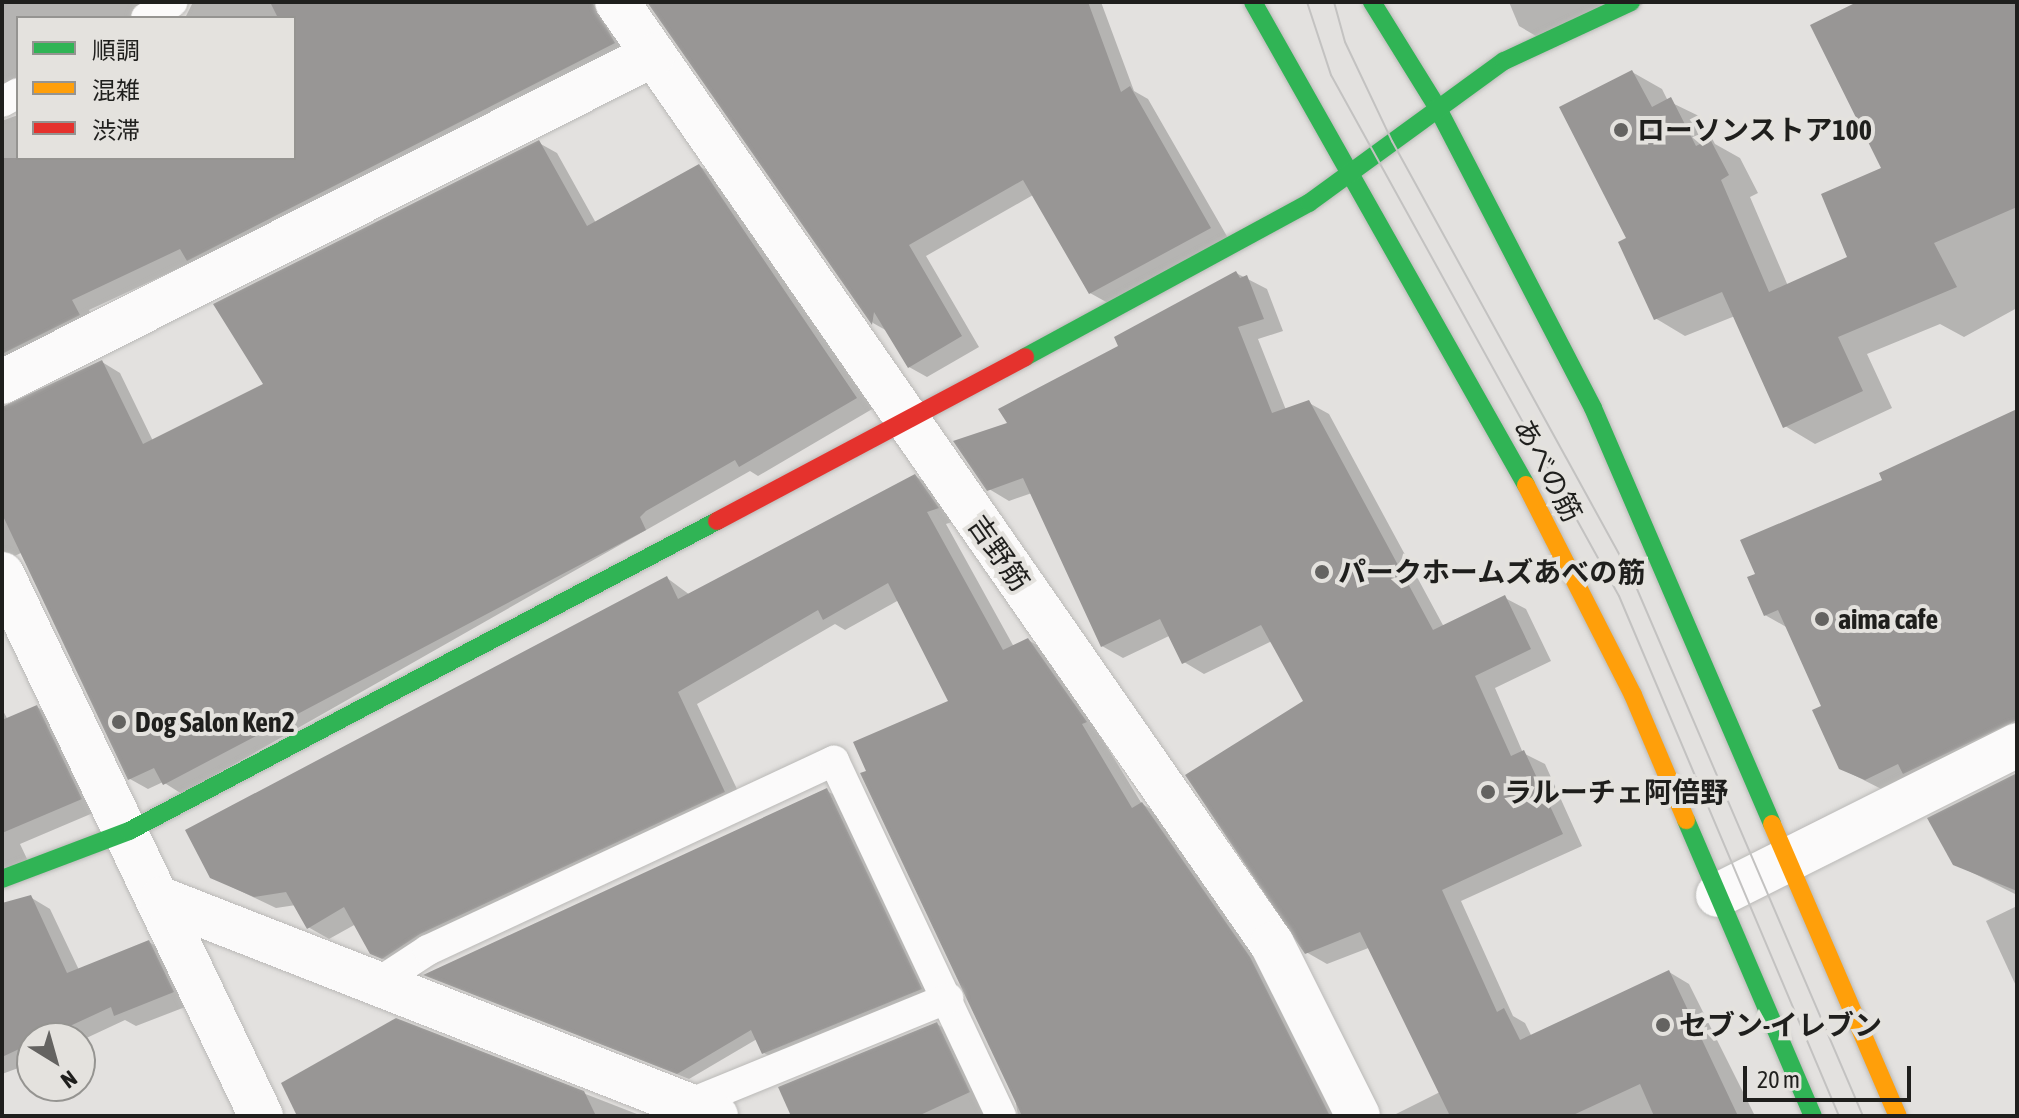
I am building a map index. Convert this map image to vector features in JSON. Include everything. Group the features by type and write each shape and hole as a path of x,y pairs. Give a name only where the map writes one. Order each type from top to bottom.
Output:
{"main road":[{"name":"あべの筋","path":"1253,2 1529,491 1598,627 1813,1116"},
{"path":"1372,2 1437,107 1593,408 1898,1116"},
{"path":"2,879 129,831 907,421 1309,203 1504,61 1631,2"}],"street":[{"name":"吉野筋","path":"617,2 1272,944 1358,1116"},
{"path":"2,382 653,55"},
{"path":"2,574 129,831 261,1116"},
{"path":"1718,895 2017,745"},
{"path":"161,899 689,1112"}],"lane":[{"path":"149,16 173,2"},
{"path":"376,984 428,950 834,761 1001,1116"},
{"path":"689,1112 948,998"}],"building":[{"path":"270,2 592,2 615,43 187,261 180,249 72,300 80,315 2,354 2,158 296,160 296,16 277,16"},
{"path":"647,2 1088,2 1121,92 1130,86 1211,228 1089,294 1023,180 909,245 962,336 908,368 874,312 872,325"},
{"path":"1857,2 2017,2 2017,207 1934,243 1957,287 1838,337 1863,391 1783,428 1722,292 1654,320 1618,242 1626,238 1559,107 1632,70 1652,107 1671,97 1696,146 1710,139 1729,175 1721,180 1769,292 1847,257 1821,194 1881,168 1810,25"},
{"path":"539,140 587,226 699,164 857,398 739,467 735,460 646,511 640,517 646,530 163,785 154,768 128,780 2,514 2,407 102,360 143,444 263,384 213,304"},
{"path":"1236,271 1240,278 1247,275 1264,319 1238,327 1272,413 1309,400 1433,630 1505,595 1531,649 1475,676 1511,756 1524,750 1563,834 1442,890 1497,1012 1504,1008 1520,1040 1669,970 1738,1116 1654,1116 1640,1084 1571,1116 1450,1116 1360,932 1305,954 1185,775 1303,701 1261,625 1182,664 1160,619 1101,647 1023,478 987,491 953,441 1007,423 998,409 1118,346 1114,337"},
{"path":"2017,409 2017,720 1903,774 1898,764 1865,780 1839,769 1812,710 1821,706 1778,610 1764,616 1747,577 1755,574 1740,540 1882,480 1879,473"},
{"path":"915,474 939,508 927,512 1003,650 1028,638 1087,722 1082,724 1132,808 1142,802 1250,957 1330,1116 1022,1116 860,773 866,771 853,742 948,701 888,583 823,620 818,610 678,692 725,792 420,934 382,959 370,954 344,907 307,929 286,892 254,897 210,878 185,830 667,576 678,599"},
{"path":"37,705 82,799 2,833 2,720"},
{"path":"2017,773 2017,891 1953,865 1927,818"},
{"path":"827,788 922,989 762,1054 751,1030 677,1074 423,975"},
{"path":"31,895 67,973 149,940 174,992 114,1016 111,1007 79,1022 16,1022 16,1050 2,1057 2,903"},
{"path":"396,1018 584,1091 596,1116 297,1116 281,1083"},
{"path":"937,1022 970,1092 918,1116 791,1116 778,1087"}],"tram line":[{"path":"1307,2 1331,75 1619,596 1839,1116"},
{"path":"1334,2 1345,42 1392,141 1631,575 1863,1116"}],"traffic: fast":[{"path":"1253,2 1526,485"},
{"path":"1372,2 1437,107 1593,408 1772,824"},
{"path":"1025,357 1309,203 1504,61 1631,2"},
{"path":"2,879 129,831 717,521"},
{"path":"1686,820 1813,1116"}],"traffic: slow":[{"path":"1526,485 1633,695 1686,820"},
{"path":"1772,824 1898,1116"}],"traffic: jam":[{"path":"717,521 1025,357"}],"place":[{"name":"ローソンストア100","path":"1621,130"},
{"name":"パークホームズあべの筋","path":"1322,572"},
{"name":"aima cafe","path":"1822,619"},
{"name":"Dog Salon Ken2","path":"119,722"},
{"name":"ラルーチェ阿倍野","path":"1488,792"},
{"name":"セブン-イレブン","path":"1663,1025"}]}
